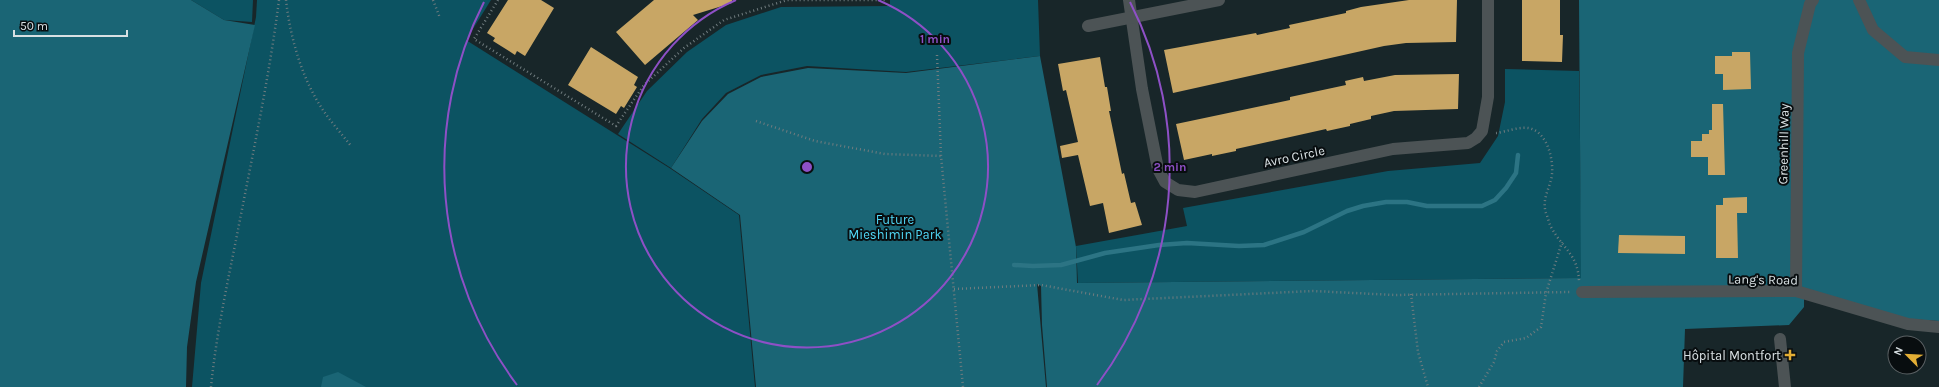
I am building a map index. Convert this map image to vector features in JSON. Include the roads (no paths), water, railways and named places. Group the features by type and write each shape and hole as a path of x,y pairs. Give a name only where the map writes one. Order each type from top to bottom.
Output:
{"street":[{"name":"Avro Circle","path":"1129,0 1142,89 1158,168 1164,182 1178,190 1195,192 1392,149 1468,143 1476,138 1482,131 1488,97 1488,0"},
{"path":"1088,26 1131,19 1219,0"},
{"name":"Greenhill Way","path":"1796,291 1798,53 1810,4 1813,0"},
{"path":"1859,0 1873,30 1905,57 1939,60"},
{"name":"Lang's Road","path":"1580,292 1796,291 1908,324 1939,327"},
{"path":"1780,339 1785,387"}],"waterway":[{"path":"1014,265 1061,265 1105,253 1159,245 1187,243 1239,246 1264,245 1304,232 1347,211 1363,206 1386,202 1407,202 1427,206 1482,206 1495,200 1506,188 1516,173 1518,155"}],"place":[{"name":"Hôpital Montfort","path":"1790,355"}],"park label":[{"name":"Future Mieshimin Park","path":"895,226"}]}
